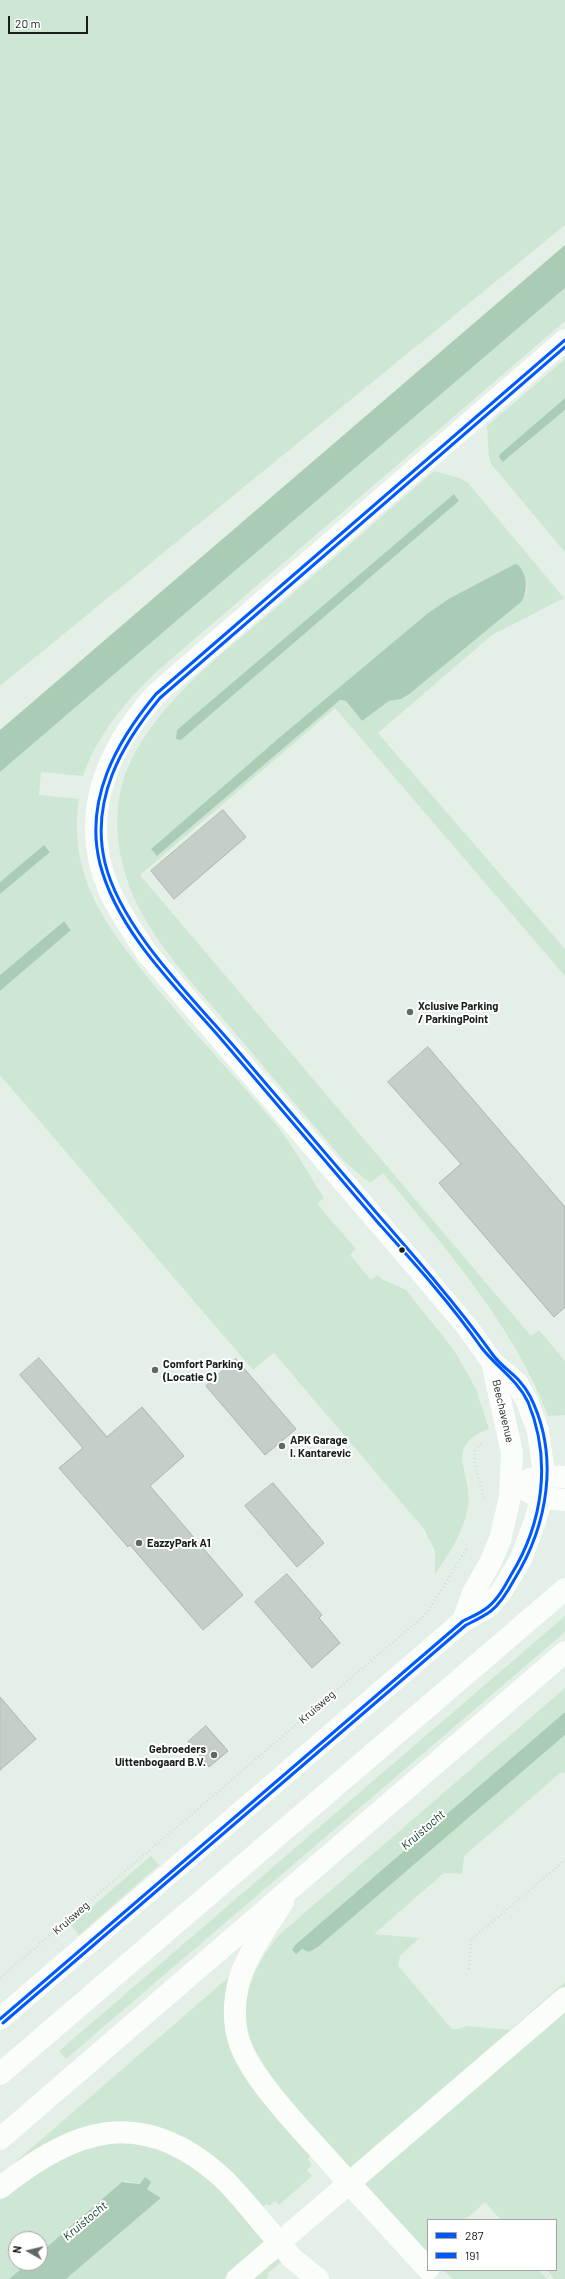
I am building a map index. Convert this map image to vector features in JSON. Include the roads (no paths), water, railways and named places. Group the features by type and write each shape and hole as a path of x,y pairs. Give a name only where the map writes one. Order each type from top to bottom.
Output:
{"main road":[{"name":"Beechavenue","path":"541,1498 543,1476 540,1439 527,1401 517,1383 492,1362 468,1328 415,1265 146,952 120,910 105,878 98,847 96,818 103,779 111,758 130,724 156,694 565,340"},
{"name":"Beechavenue","path":"492,1362 496,1388 510,1437 512,1453 511,1484"},
{"path":"511,1484 543,1476 565,1477"},
{"path":"511,1484 541,1498 565,1500"},
{"path":"463,1621 473,1593 490,1563 504,1530 511,1484"},
{"path":"0,2020 463,1621 488,1607 507,1583 527,1545 541,1498"},
{"path":"0,2074 565,1589"},
{"path":"0,2139 565,1652"},
{"path":"293,1885 241,1974 236,2003 237,2034 248,2061 262,2081 345,2178 427,2267"},
{"path":"237,2279 275,2238 345,2178 565,1998"},
{"path":"0,2188 40,2158 58,2148 82,2138 117,2132 147,2135 174,2144 203,2162 219,2175 292,2258 318,2279"},
{"path":"431,2271 439,2279"}],"water":[{"path":"565,245 565,288 0,772 0,730"},
{"path":"565,398 565,410 503,462 499,457 500,454"},
{"path":"454,494 459,501 181,740 176,739 177,730"},
{"path":"515,564 518,565 524,574 526,584 525,593 521,602 408,695 401,699 389,701 362,721 346,701 340,700 157,856 151,849 280,737 428,613 450,598"},
{"path":"44,845 50,852 0,894 0,882"},
{"path":"64,921 71,930 0,991 0,975"},
{"path":"565,1712 565,1735 318,1947 309,1952 302,1949 296,1954 292,1950 295,1945"},
{"name":"Kruistocht","path":"145,2177 151,2182 147,2189 161,2198 66,2279 9,2279 18,2271 48,2271 48,2246 122,2182 140,2184"}],"place":[{"name":"Xclusive Parking / ParkingPoint","path":"410,1012"},
{"name":"Comfort Parking (Locatie C)","path":"155,1370"},
{"name":"APK Garage I. Kantarevic","path":"282,1446"},
{"name":"EazzyPark A1","path":"139,1543"},
{"name":"Gebroeders Uittenbogaard B.V.","path":"214,1755"}]}
